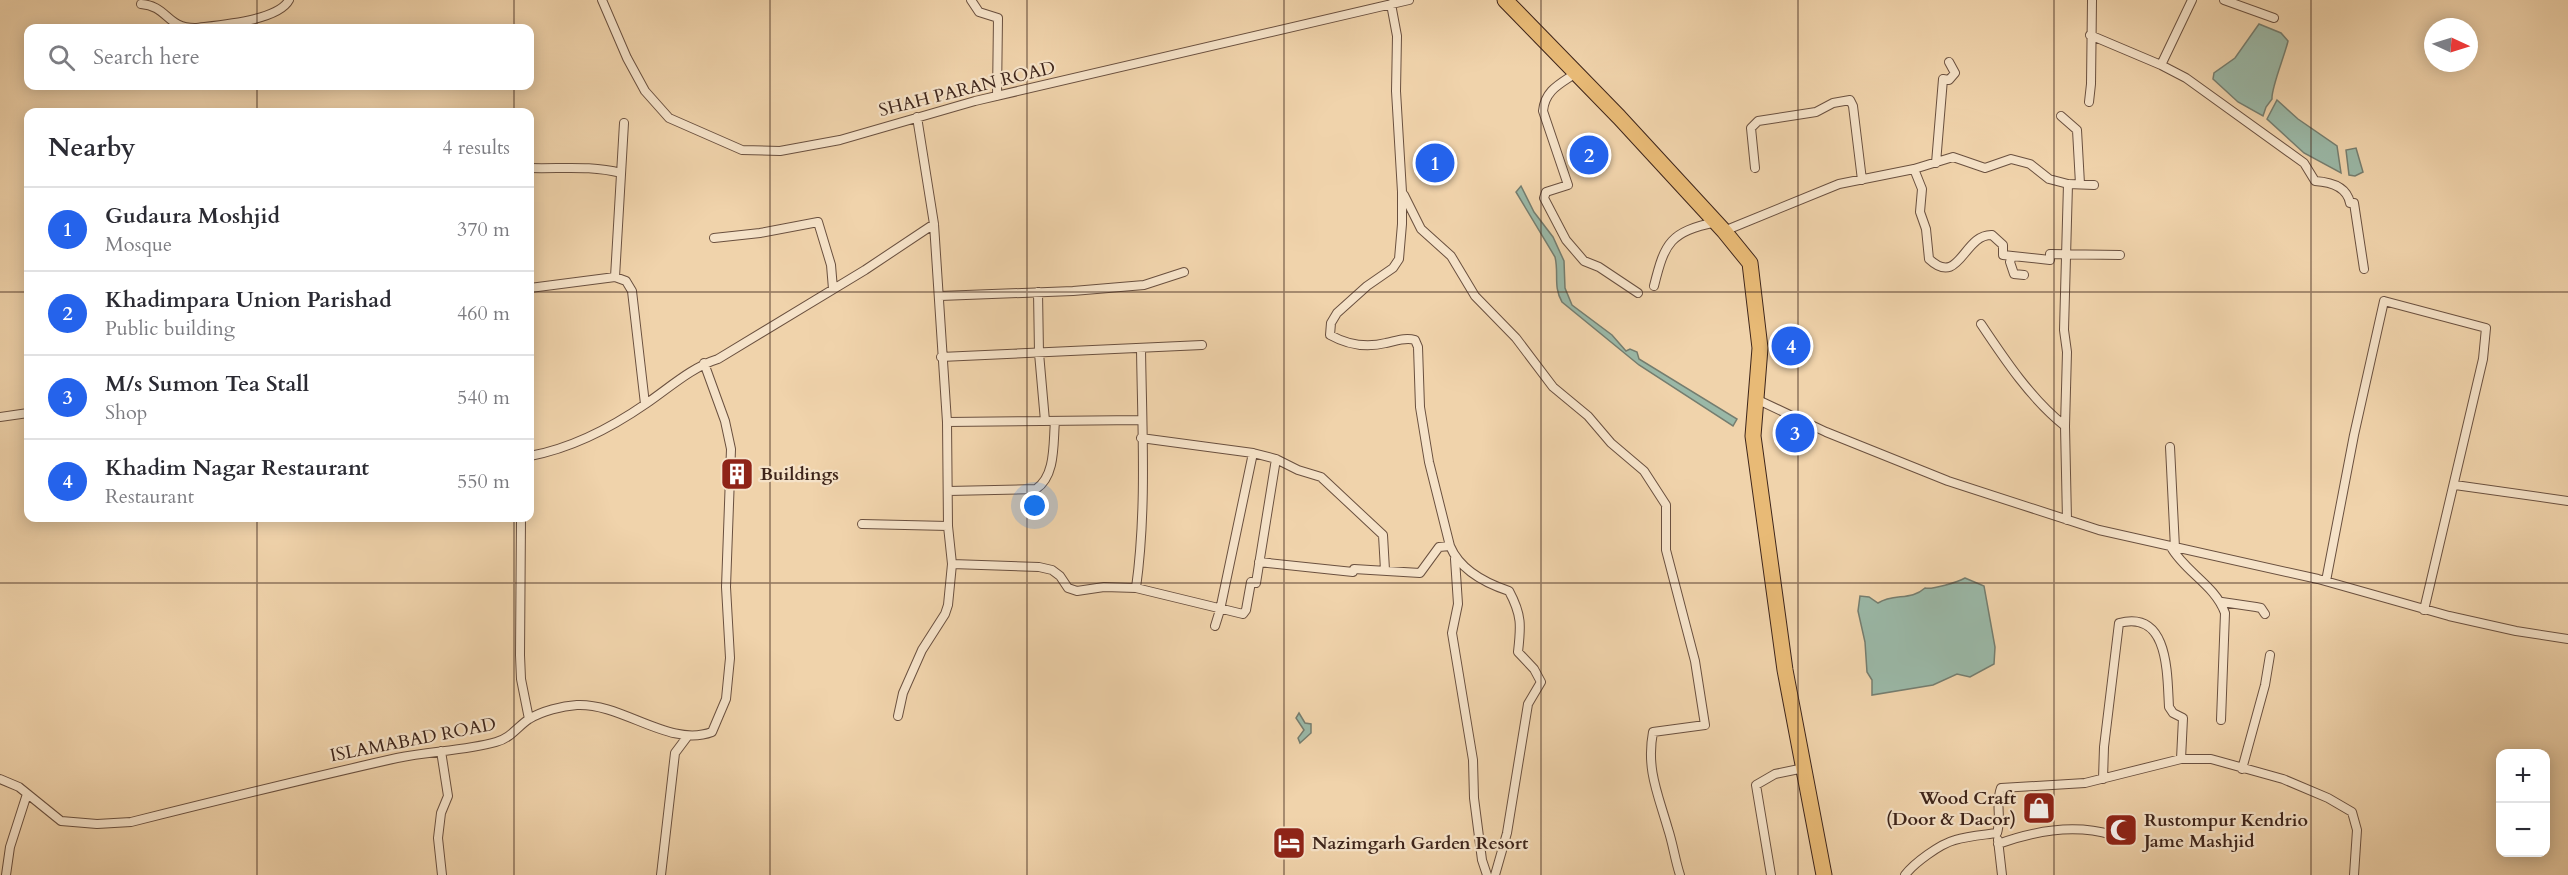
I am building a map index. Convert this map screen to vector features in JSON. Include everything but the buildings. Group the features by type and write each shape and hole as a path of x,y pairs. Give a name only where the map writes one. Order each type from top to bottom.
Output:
{"highway":[{"path":"1505,0 1720,226 1749,263 1760,348 1753,436 1784,658 1824,875"}],"street":[{"path":"213,24 283,10 289,0"},
{"name":"SHAH PARAN ROAD","path":"602,0 627,58 645,91 669,118 742,150 780,151 820,143 997,96 1409,0"},
{"path":"971,0 979,12 998,18 997,96"},
{"path":"2089,102 2092,0"},
{"path":"2161,64 2192,0"},
{"path":"2224,0 2274,18"},
{"path":"141,4 158,7 174,24"},
{"path":"1391,4 1397,36 1396,91 1402,192 1399,259 1393,268 1367,286 1337,314 1331,323 1330,335 1342,342 1360,346 1378,345 1408,338 1415,340 1418,346 1420,407 1429,462 1455,559 1458,604 1452,633 1473,760 1474,798 1482,860 1487,875"},
{"path":"2090,35 2161,64 2205,90 2304,163 2315,181 2343,188 2348,194 2350,203 2354,203 2364,269"},
{"path":"1936,162 1942,79 1949,80 1955,73 1949,62"},
{"path":"1576,74 1547,93 1544,100 1543,111 1568,185 1546,192 1544,198 1566,240 1584,261 1599,267 1638,293"},
{"path":"1755,168 1751,128 1753,124 1758,121 1816,112 1833,103 1850,100 1853,106 1862,180"},
{"path":"2061,116 2077,130 2080,184"},
{"path":"898,716 903,693 922,650 945,614 952,564 948,526 947,422 941,357 940,296 934,224 917,117"},
{"path":"615,277 624,123"},
{"path":"1654,286 1660,260 1669,243 1679,233 1720,226 1839,184 1914,169 1953,157 1985,168 2011,159 2030,164 2049,179 2068,184 2094,185"},
{"path":"534,168 598,168 621,172"},
{"path":"1914,169 1922,189 1920,212 1926,229 1931,261 1939,266 1952,267 1972,243 1983,234 1992,235 2003,245 2003,255 2050,260 2050,254 2120,255"},
{"path":"2067,520 2065,426 2067,352 2064,330 2068,184"},
{"path":"1402,192 1421,229 1450,256 1475,296 1516,339 1553,387 1588,416 1611,443 1644,471 1666,505 1666,550 1695,661 1705,725 1653,732 1649,753 1656,796 1680,875"},
{"path":"714,238 760,233 818,222 831,265 833,289"},
{"path":"534,455 594,435 645,404 704,363 718,359 934,224"},
{"path":"2012,256 2010,262 2014,274 2024,275"},
{"path":"940,296 1144,285 1184,272"},
{"path":"534,287 615,277 626,281 632,291 645,404"},
{"path":"1038,292 1039,353 1045,421"},
{"path":"2326,581 2354,435 2384,302 2486,328 2483,359 2424,610"},
{"path":"1981,324 2034,395 2065,426"},
{"path":"941,357 1202,345"},
{"path":"1136,588 1140,547 1141,348"},
{"path":"661,875 675,753 687,737 712,732 719,720 726,699 730,658 726,587 731,449 725,421 704,363"},
{"path":"1756,405 1948,481 2099,530 2326,581 2424,610 2516,631 2568,639"},
{"path":"0,417 24,414"},
{"path":"947,422 1142,420"},
{"path":"948,491 1036,489 1040,487 1052,463 1055,421"},
{"path":"1142,438 1253,453 1276,459 1298,471 1321,477 1383,535 1385,570"},
{"path":"2170,447 2173,547 2178,560 2222,602 2225,613 2221,720"},
{"path":"1215,626 1253,453"},
{"path":"952,564 1039,567 1052,570 1060,576 1068,588 1077,591 1104,587 1136,588 1243,614 1251,582 1256,583 1276,459"},
{"path":"2455,485 2568,501"},
{"path":"521,522 521,663 529,719"},
{"path":"862,524 948,526"},
{"path":"1259,562 1353,572 1354,568 1420,573 1439,547 1450,546"},
{"path":"1455,559 1487,583 1509,591 1518,608 1522,625 1518,652 1534,669 1541,682 1528,704 1507,832 1495,875"},
{"path":"2222,602 2261,608 2265,614"},
{"path":"2103,778 2104,747 2119,623 2129,620 2141,621 2150,625 2164,648 2169,707 2173,713 2183,718 2181,759"},
{"path":"2242,770 2265,685 2270,655"},
{"name":"ISLAMABAD ROAD","path":"0,779 19,788 61,821 97,824 131,822 346,769 495,743 509,737 529,719 545,711 576,705 601,707 687,737"},
{"path":"441,751 447,796 441,813 438,838 442,875"},
{"path":"2002,875 1997,833 2001,820 1997,799 2001,788 2085,783 2181,759 2211,759 2242,770 2283,779 2328,798 2352,812 2357,830 2354,875"},
{"path":"1771,875 1756,785 1775,774 1804,768"},
{"path":"6,875 10,847 27,794"},
{"path":"1998,844 2045,831 2097,830 2112,835"},
{"path":"1905,875 1943,845 1954,840 1997,833"}],"shaded area":[{"path":"2259,24 2281,33 2288,41 2272,99 2263,116 2238,102 2213,79 2214,73 2235,58"},
{"path":"2277,100 2298,119 2337,146 2341,173 2304,153 2267,119"},
{"path":"2356,148 2363,172 2355,176 2349,175 2346,150"},
{"path":"1521,186 1534,212 1553,237 1564,261 1565,288 1572,305 1612,335 1626,351 1630,349 1637,352 1639,359 1737,419 1733,426 1639,365 1562,302 1557,285 1555,257 1516,192"},
{"path":"1965,578 1984,586 1995,647 1994,664 1970,677 1957,674 1933,685 1872,695 1872,680 1867,672 1865,642 1858,611 1860,596 1869,597 1878,603"},
{"path":"1299,713 1305,723 1311,724 1311,733 1300,743 1298,738 1304,730 1296,718"}],"place":[{"name":"Khadimpara Union Parishad","path":"1589,155"},
{"name":"Gudaura Moshjid","path":"1435,163"},
{"name":"Khadim Nagar Restaurant","path":"1791,346"},
{"name":"M/s Sumon Tea Stall","path":"1795,433"},
{"name":"Buildings","path":"737,474"},
{"name":"Wood Craft (Door & Dacor)","path":"2039,808"},
{"name":"Rustompur Kendrio Jame Mashjid","path":"2121,830"},
{"name":"Nazimgarh Garden Resort","path":"1289,843"}]}
